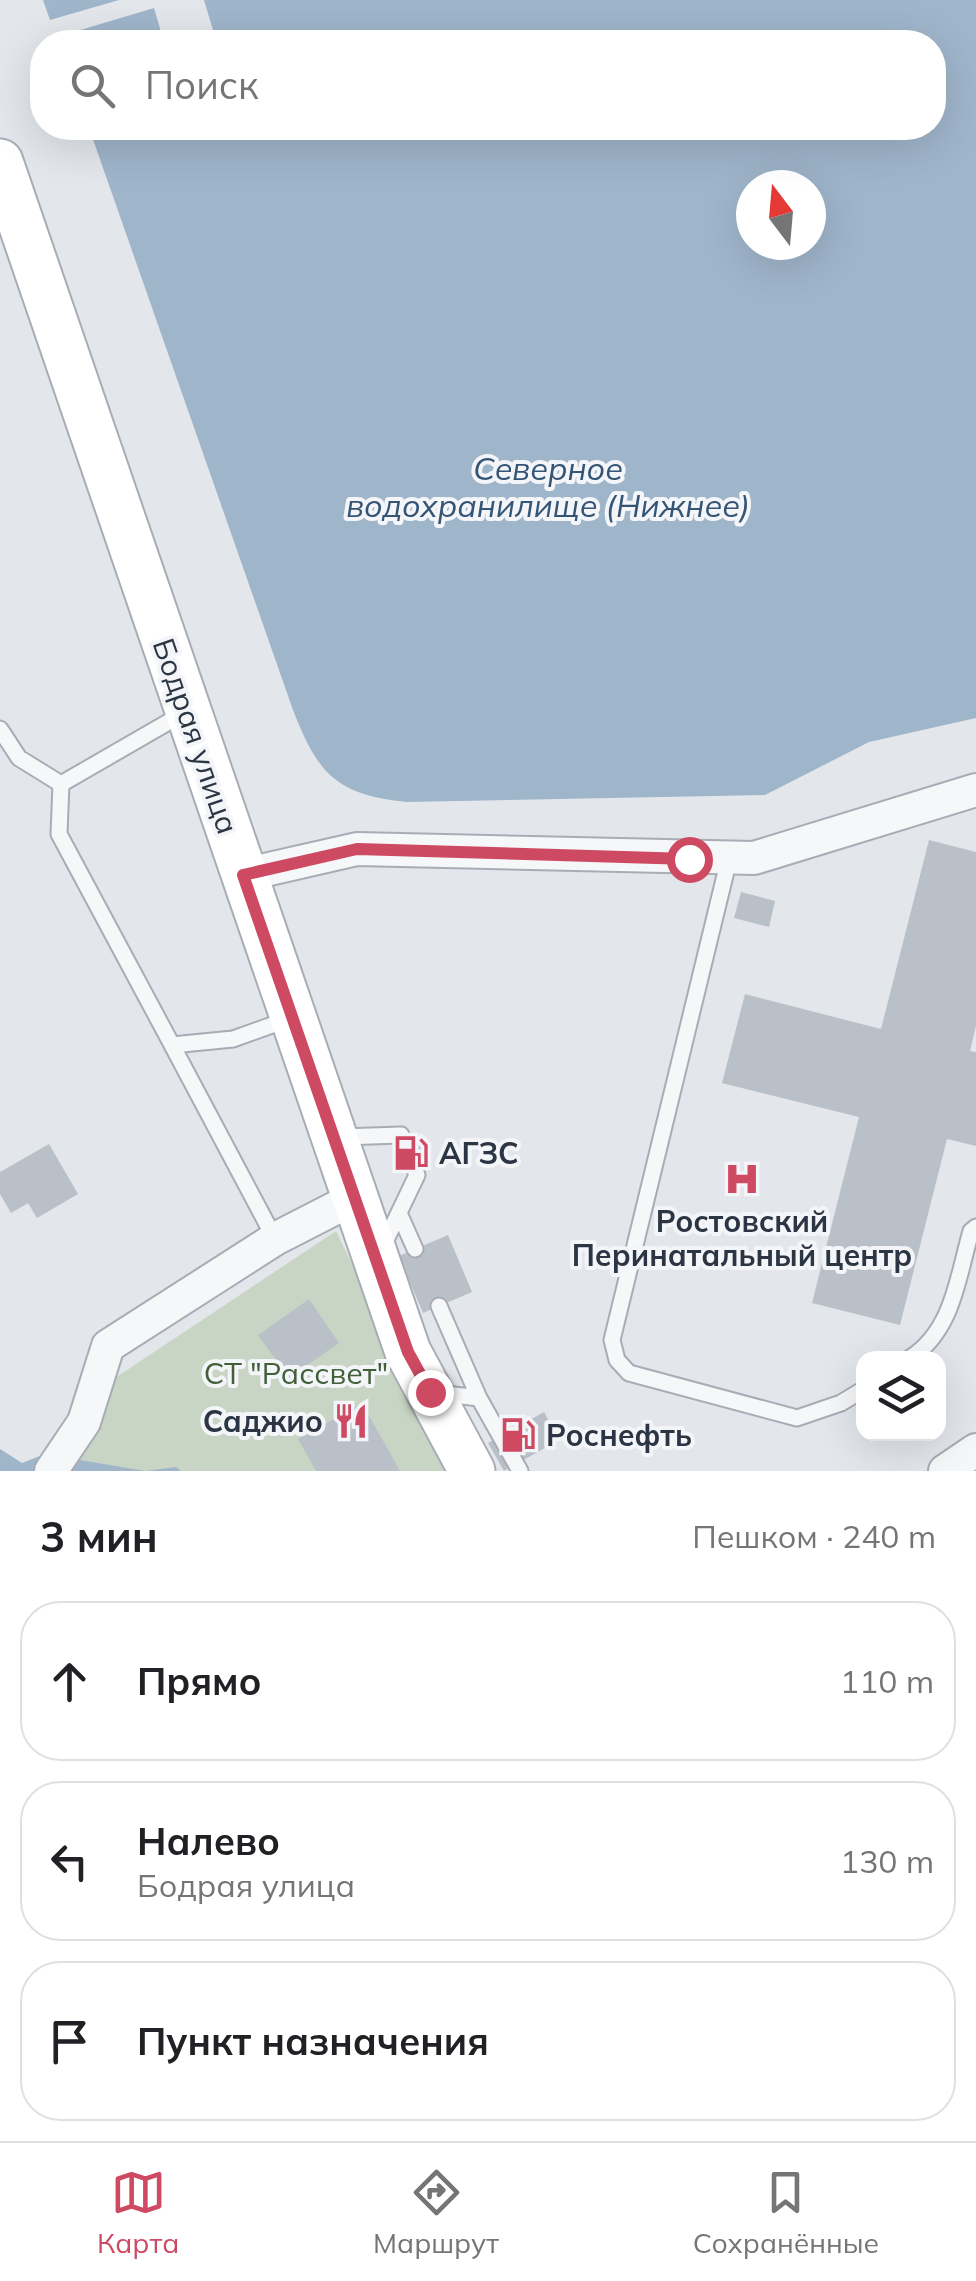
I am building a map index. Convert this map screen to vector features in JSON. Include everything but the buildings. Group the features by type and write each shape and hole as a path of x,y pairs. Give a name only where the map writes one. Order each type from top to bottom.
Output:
{"main road":[{"name":"Бодрая улица","path":"0,162 354,1199 395,1255 408,1352 472,1471"}],"street":[{"path":"243,875 357,849 754,858 976,790"},
{"path":"51,1471 84,1422 108,1346 275,1239 354,1199"},
{"path":"944,1471 976,1450"}],"lane":[{"path":"61,784 187,710"},
{"path":"0,729 19,758 61,784"},
{"path":"61,784 60,834 275,1239"},
{"path":"728,859 612,1340 617,1360 629,1373 797,1418 856,1393"},
{"path":"172,1045 234,1039 292,1018"},
{"path":"332,1137 401,1135 417,1175 400,1212 395,1255"},
{"path":"395,1255 400,1212"},
{"path":"919,1351 936,1337 946,1320 971,1231 976,1227"},
{"path":"440,1306 478,1398 520,1471"},
{"path":"430,1392 478,1398"}],"green space":[{"name":"СТ \"Рассвет\"","path":"336,1231 452,1471 71,1471 115,1378"}],"water":[{"path":"43,0 119,0 50,20"},
{"name":"Северное водохранилище (Нижнее)","path":"204,0 976,0 976,718 869,742 765,795 407,802 383,799 346,787 333,777 321,765 302,732 93,140 946,140 946,30 213,30"},
{"path":"154,8 160,30 80,30"},
{"path":"0,1449 22,1463 45,1454 145,1471 0,1471"},
{"path":"176,1467 181,1471 145,1471"}],"place":[{"name":"АГЗС","path":"411,1153"},
{"name":"Ростовский Перинатальный центр","path":"742,1179"},
{"name":"Саджио","path":"351,1421"},
{"name":"Роснефть","path":"518,1435"}],"route":[{"path":"430,1392 408,1352 243,875 357,849 689,859"}]}
